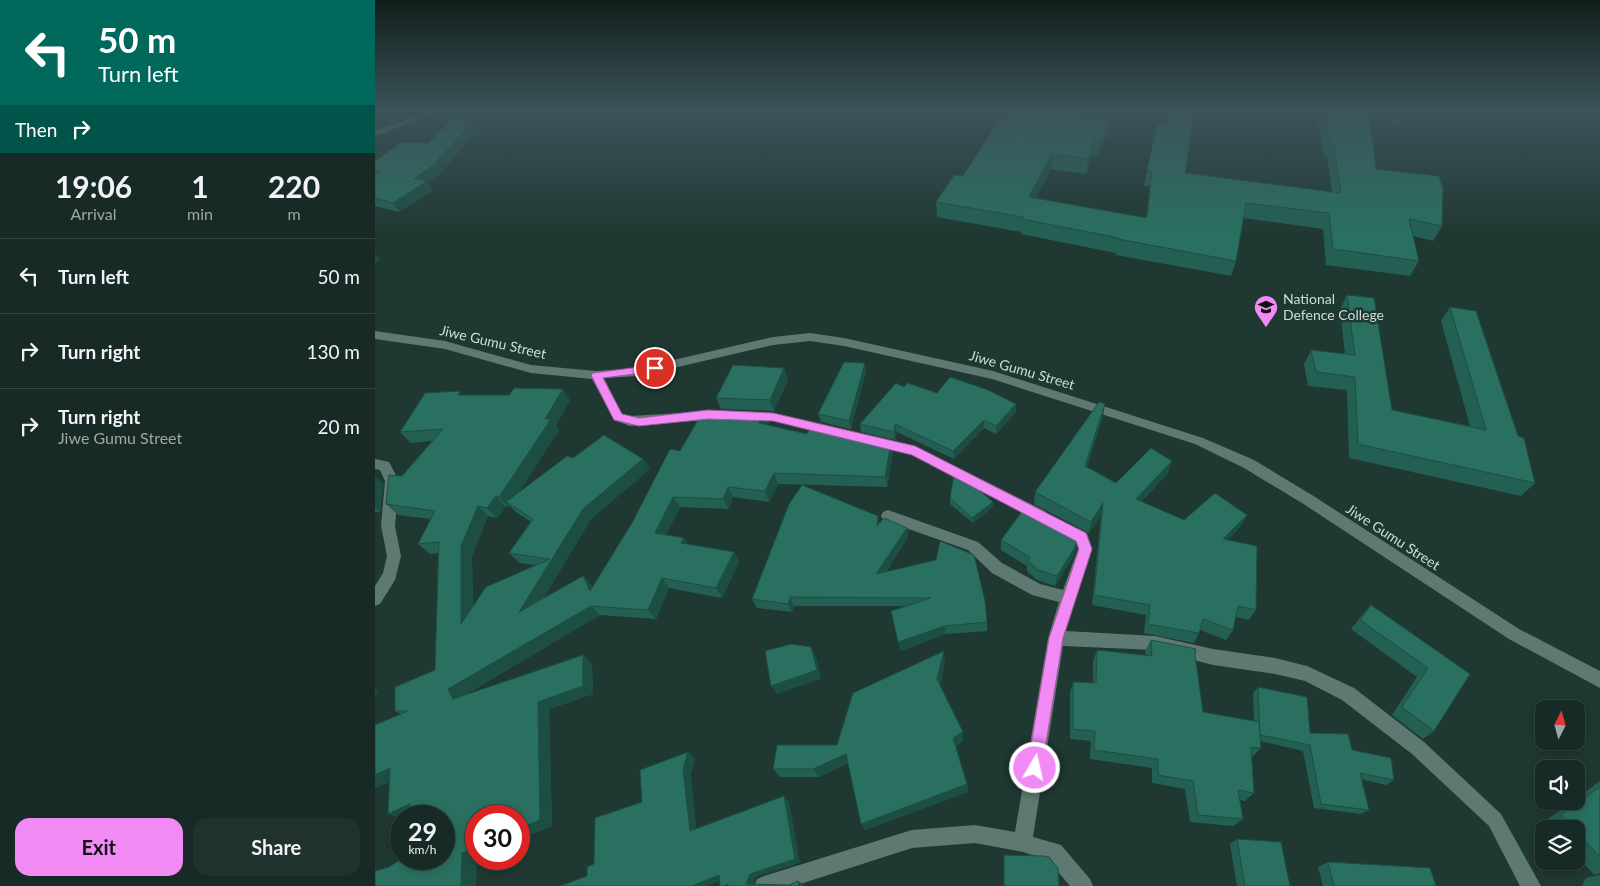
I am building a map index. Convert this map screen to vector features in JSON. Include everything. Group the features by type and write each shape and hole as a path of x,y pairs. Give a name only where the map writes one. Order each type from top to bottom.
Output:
{"street":[{"name":"Jiwe Gumu Street","path":"375,334 445,345 531,369 596,375 639,372 773,341 810,338 844,342 993,375 1199,441 1249,464 1307,499 1514,634 1600,680"},
{"path":"596,375 618,417 630,421 708,414 773,417 839,433"},
{"path":"868,440 915,451 1082,537 1085,549 1056,638 1023,843"},
{"path":"375,464 384,466 392,481 388,520 394,556 390,575 375,599"},
{"path":"888,516 973,546 997,568 1037,590 1068,598"},
{"path":"1056,638 1155,643 1213,657 1275,666 1307,674 1348,694 1418,748 1495,820 1531,886"},
{"path":"764,886 912,839 975,834 1023,843 1054,852 1083,886"}],"building":[{"path":"386,153 444,153 432,166 414,179 427,181 393,203 375,198 375,174 380,171 375,172 375,161"},
{"path":"978,153 1090,153 1088,159 1052,154 1029,197 1147,218 1152,172 1147,171 1151,153 1188,153 1185,173 1341,193 1335,153 1374,153 1376,169 1439,176 1443,189 1442,226 1409,219 1419,261 1333,249 1329,213 1246,203 1236,261 1118,239 1022,219 1023,217 936,202 954,175 963,176"},
{"path":"1347,295 1374,298 1392,410 1486,430 1450,307 1476,311 1518,436 1524,438 1535,483 1358,444 1355,377 1316,372 1311,350 1355,355"},
{"path":"844,362 865,363 849,421 818,414"},
{"path":"733,365 784,368 770,400 716,398"},
{"path":"950,377 988,390 1016,404 996,426 984,420 953,451 895,424 894,432 860,424 896,383 904,387 907,383 937,393"},
{"path":"514,388 563,389 545,419 551,419 499,497 496,496 487,508 478,506 461,546 461,624 486,587 550,559 509,553 533,519 506,502 567,456 573,458 604,435 643,459 583,509 519,612 583,576 590,591 632,523 670,449 680,451 703,411 765,412 759,423 807,434 812,422 845,430 843,439 850,432 891,442 885,477 774,473 765,491 728,487 723,499 673,497 655,533 684,538 681,543 734,552 716,588 662,578 648,610 591,606 448,689 453,699 583,655 583,686 538,702 540,820 530,824 530,805 465,805 465,852 462,853 461,886 375,886 375,871 390,866 390,870 455,870 455,805 390,805 390,813 388,814 390,768 375,775 375,725 408,711 395,711 395,687 435,670 439,542 418,544 435,511 386,504 389,475 402,476 443,429 400,432 425,393 461,391 458,395 509,395"},
{"path":"1099,402 1105,404 1085,466 1116,483 1151,448 1172,461 1136,499 1184,520 1215,493 1247,515 1223,539 1257,546 1256,610 1238,606 1233,630 1203,619 1199,633 1148,624 1150,605 1094,595 1103,503 1091,522 1035,492"},
{"path":"954,474 970,482 993,502 972,518 950,498"},
{"path":"802,485 878,516 877,526 884,518 907,528 876,574 936,560 940,541 974,555 985,601 987,622 945,626 898,642 891,611 931,598 790,597 788,604 752,599 789,504"},
{"path":"1026,506 1076,532 1078,539 1074,549 1057,576 1038,570 1028,561 1030,557 1001,540"},
{"path":"1371,605 1470,674 1434,731 1402,707 1428,668 1360,620"},
{"path":"1151,640 1196,649 1195,655 1203,712 1259,722 1261,748 1251,747 1254,793 1238,790 1243,819 1198,815 1193,781 1158,775 1158,759 1094,750 1095,731 1073,729 1073,682 1096,683 1097,650 1152,656"},
{"path":"791,644 811,647 817,670 771,686 765,651"},
{"path":"944,651 937,679 963,732 953,738 967,784 861,824 846,754 813,769 773,769 777,745 837,745 853,693"},
{"path":"1258,687 1307,697 1310,733 1348,734 1352,750 1391,758 1394,780 1360,773 1369,810 1321,804 1310,745 1260,735"},
{"path":"688,752 683,769 690,831 784,796 795,859 750,874 746,884 789,885 798,881 799,886 728,886 728,884 720,886 719,875 692,886 560,886 587,876 587,867 594,864 595,818 642,802 640,770"},
{"path":"1600,787 1600,857 1585,841 1585,820 1566,820 1561,815 1568,810 1585,810 1585,798"},
{"path":"1237,839 1281,842 1290,886 1245,886"},
{"path":"1004,855 1049,857 1058,868 1059,886 1004,886"},
{"path":"1328,862 1430,868 1436,886 1334,886"}],"place":[{"name":"National Defence College","path":"1266,328"}],"route":[{"path":"655,368 639,372 596,375 618,417 639,422 708,414 773,417 915,451 1082,537 1085,549 1056,638 1035,768"}]}
